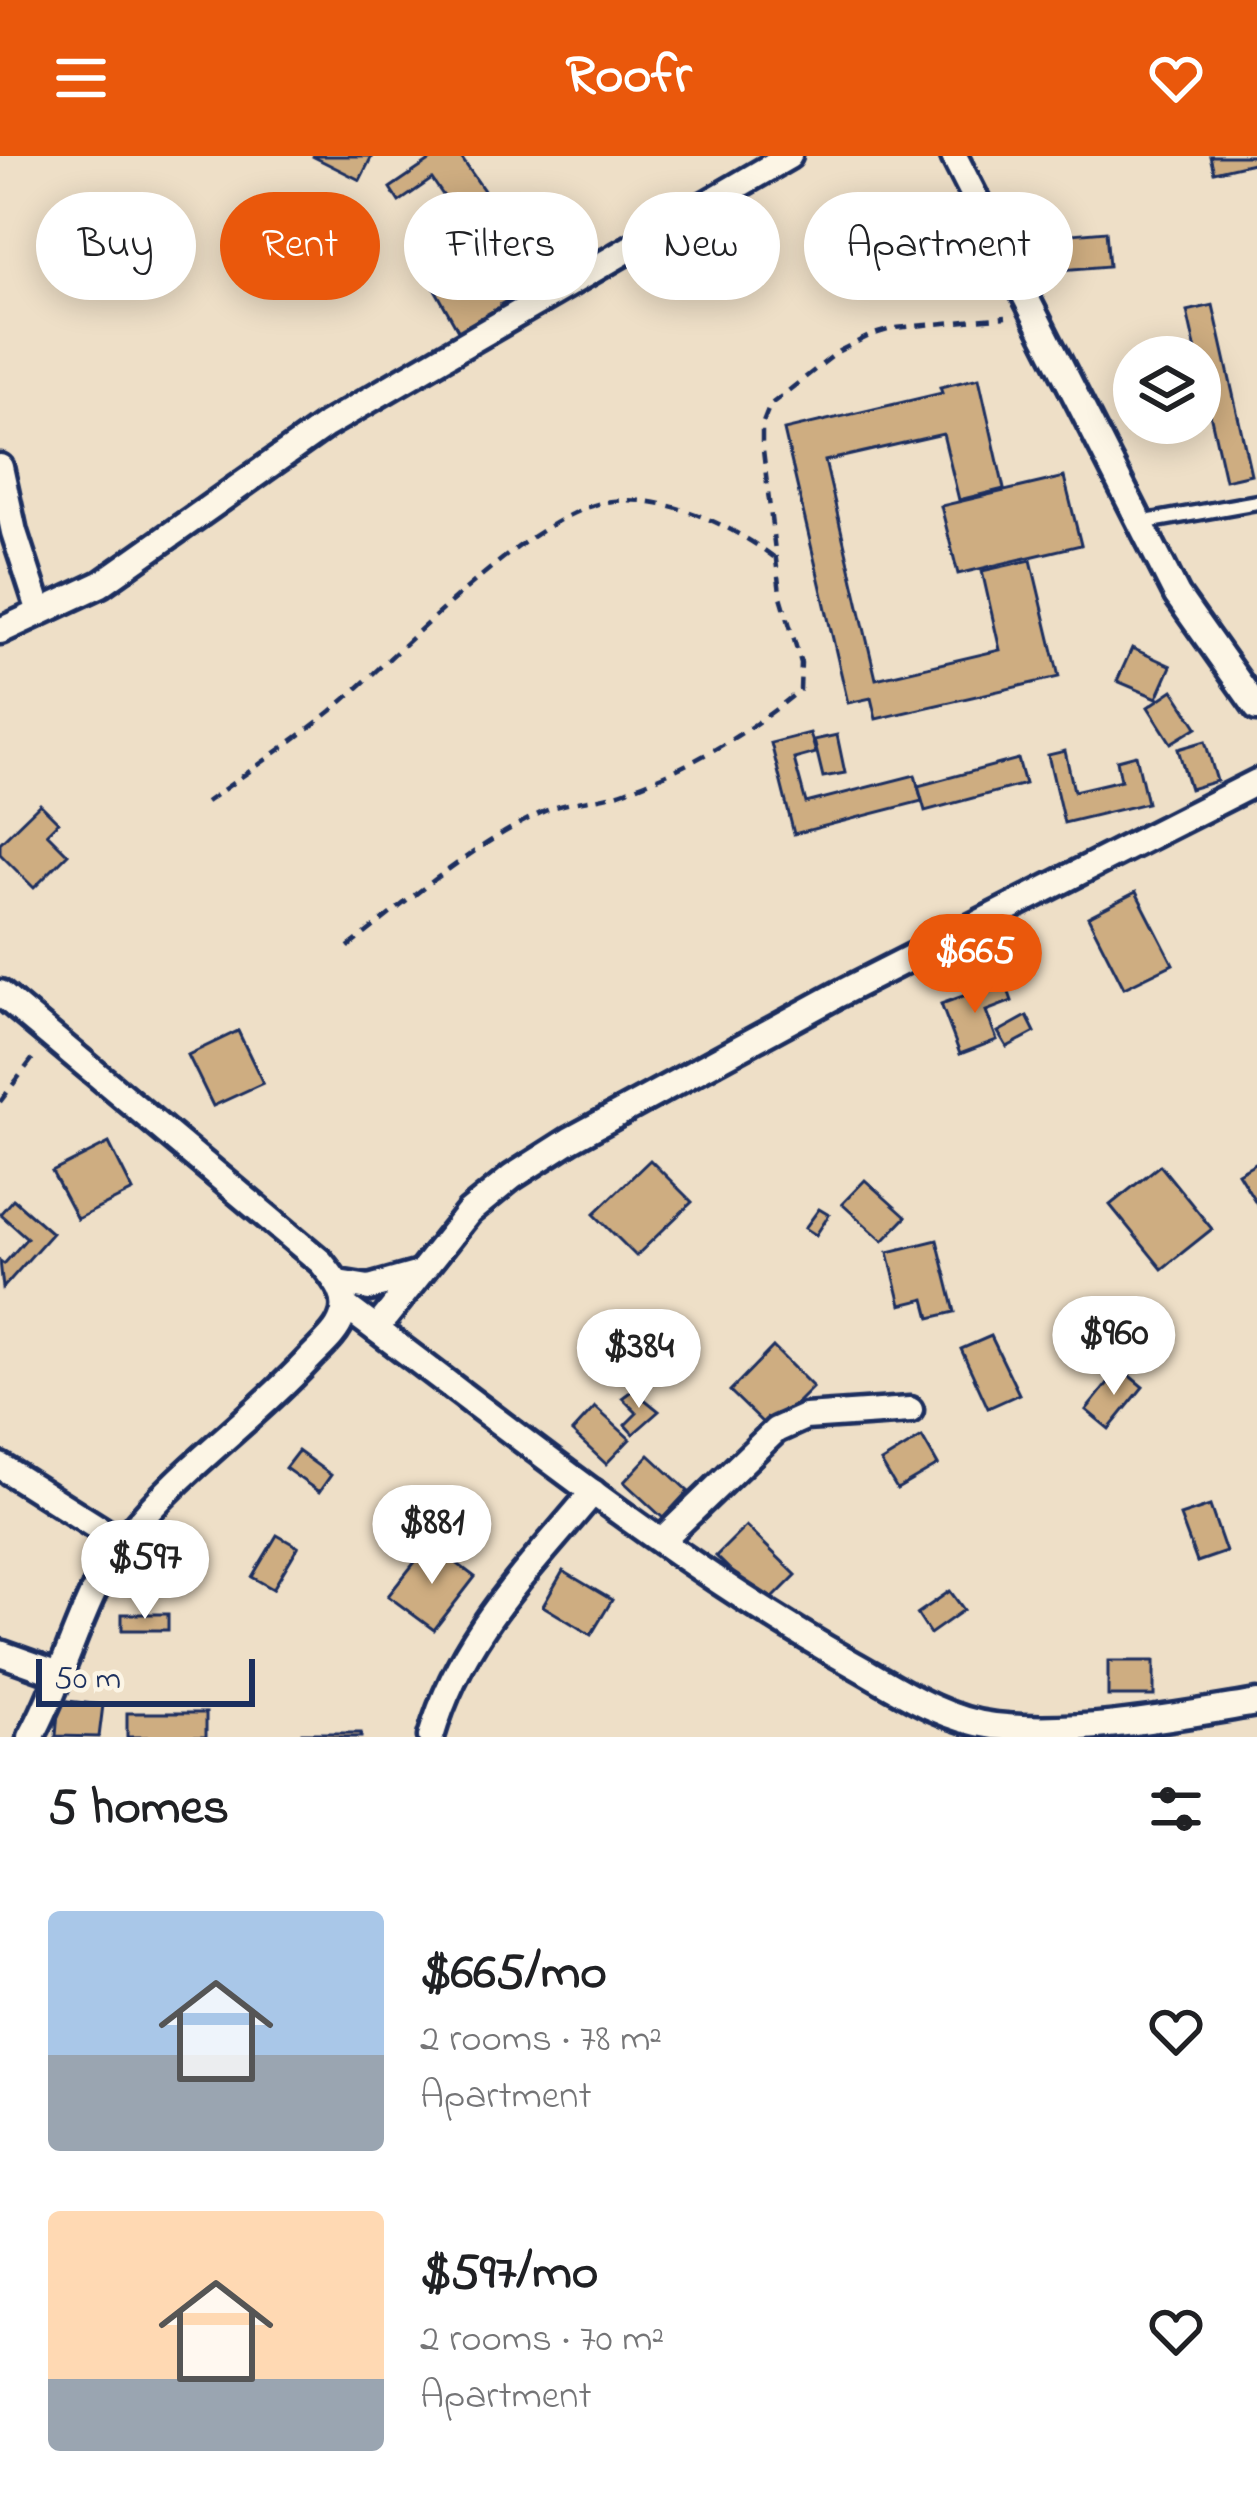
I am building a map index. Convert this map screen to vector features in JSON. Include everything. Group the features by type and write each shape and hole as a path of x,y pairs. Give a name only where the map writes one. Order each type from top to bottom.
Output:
{"street":[{"path":"0,631 101,584 326,425 789,156"},
{"path":"954,156 1177,595 1257,708"},
{"path":"0,467 14,532 40,612"},
{"path":"376,1329 469,1213 512,1177 570,1140 837,995 1257,782"},
{"path":"0,993 321,1262 342,1294 376,1329 661,1541 796,1632 948,1715 972,1737"},
{"path":"342,1294 419,1274"},
{"path":"31,1737 122,1543 181,1478 290,1379 341,1323 342,1294"},
{"path":"661,1541 776,1430 790,1422 910,1410"},
{"path":"0,1466 122,1543"},
{"path":"431,1737 454,1672 485,1619 593,1492"},
{"path":"0,1653 59,1673"},
{"path":"948,1715 991,1726 1082,1727 1257,1703"}],"lane":[{"path":"1138,523 1257,502"}],"path":[{"path":"348,947 527,820 550,808 626,791 722,748 800,690 800,663 775,558 762,425 770,405 839,351 871,335 1035,313"},
{"path":"206,802 330,712 521,547 565,518 602,502 632,499 675,510 750,539 775,558"},
{"path":"0,1102 51,1034"}],"building":[{"path":"312,156 372,156 360,180"},
{"path":"437,156 460,156 485,192 441,192 432,179 413,192 404,192 399,202 390,188"},
{"path":"1210,156 1257,156 1257,162 1214,172"},
{"path":"1106,231 1109,266 1073,269 1073,234"},
{"path":"441,300 509,300 501,304 508,317 464,341"},
{"path":"1213,305 1220,336 1193,336 1187,311"},
{"path":"1221,341 1251,474 1225,480 1217,444 1221,444"},
{"path":"979,378 1004,489 959,500 943,434 825,461 876,679 1000,650 982,571 1031,560 1059,677 876,719 871,698 848,703 784,430 942,393 940,387"},
{"path":"1064,477 1081,545 958,574 941,506"},
{"path":"1132,648 1171,666 1157,698 1117,681"},
{"path":"1173,690 1197,727 1171,743 1148,707"},
{"path":"810,733 816,753 794,759 806,803 915,775 922,801 794,834 771,743"},
{"path":"837,735 845,773 823,777 814,740"},
{"path":"1205,741 1217,781 1190,789 1178,749"},
{"path":"1065,751 1074,791 1121,780 1117,760 1136,755 1147,803 1064,823 1048,755"},
{"path":"1018,759 1025,784 925,811 918,786"},
{"path":"40,804 58,822 47,833 68,854 34,888 0,854 0,843"},
{"path":"1136,892 1173,964 1124,988 1088,917"},
{"path":"1005,981 1012,1001 986,1011 997,1040 960,1054 941,1004"},
{"path":"1027,1016 1035,1032 1007,1047 998,1032"},
{"path":"238,1031 263,1083 213,1106 188,1055"},
{"path":"109,1143 133,1191 77,1219 52,1172"},
{"path":"650,1160 692,1202 636,1256 594,1214"},
{"path":"1257,1162 1257,1204 1238,1173"},
{"path":"1160,1165 1212,1229 1162,1269 1110,1205"},
{"path":"865,1180 906,1217 883,1241 842,1204"},
{"path":"13,1199 52,1233 3,1288 0,1261 4,1264 27,1238 0,1214"},
{"path":"819,1209 829,1215 816,1235 805,1228"},
{"path":"937,1240 955,1312 930,1318 925,1299 901,1305 888,1252"},
{"path":"991,1336 1019,1394 988,1408 961,1349"},
{"path":"773,1347 813,1387 770,1430 730,1391"},
{"path":"1120,1368 1143,1387 1109,1429 1086,1410"},
{"path":"633,1390 659,1411 633,1434 625,1425 637,1413 622,1398"},
{"path":"595,1407 630,1439 606,1464 572,1432"},
{"path":"922,1437 938,1465 897,1489 881,1462"},
{"path":"298,1451 331,1475 319,1492 285,1468"},
{"path":"649,1455 688,1491 663,1518 624,1482"},
{"path":"1210,1506 1226,1552 1197,1562 1180,1516"},
{"path":"746,1526 796,1575 766,1605 716,1556"},
{"path":"277,1535 298,1547 273,1589 252,1577"},
{"path":"430,1543 475,1577 434,1630 388,1596"},
{"path":"563,1571 612,1600 591,1635 543,1606"},
{"path":"950,1591 964,1610 930,1634 917,1614"},
{"path":"122,1614 168,1614 168,1630 122,1630"},
{"path":"1108,1661 1154,1661 1154,1696 1108,1696"},
{"path":"59,1700 103,1705 99,1737 56,1736"},
{"path":"127,1713 206,1713 206,1737 127,1737"},
{"path":"302,1733 361,1733 361,1737 302,1737"}]}
